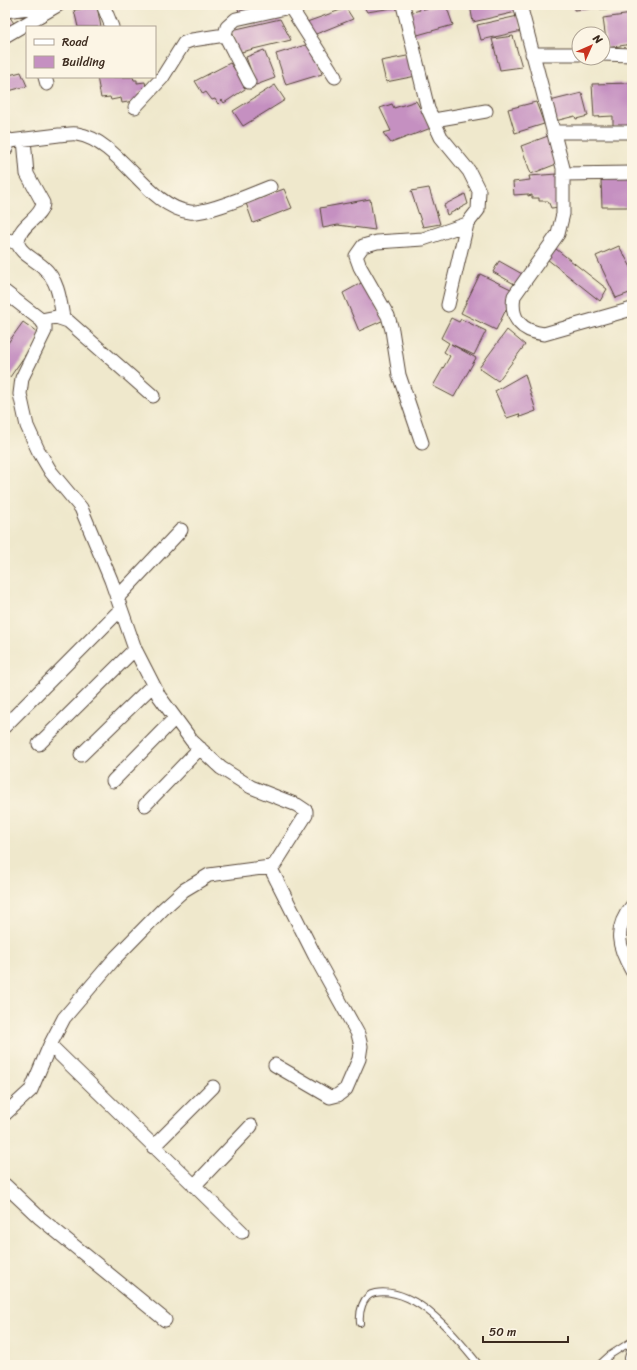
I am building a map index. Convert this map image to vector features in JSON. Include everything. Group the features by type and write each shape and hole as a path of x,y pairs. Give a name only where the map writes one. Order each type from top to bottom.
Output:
{"street":[{"path":"5,11 52,5"},
{"path":"5,36 30,24 58,5"},
{"path":"103,5 112,26"},
{"path":"403,5 428,109 441,137 469,172 479,191 478,210 467,224 448,305"},
{"path":"520,5 563,168 563,214 558,234 514,296 512,306 516,319 518,323 529,330 544,334 632,309"},
{"path":"249,82 225,35 228,27 236,19 290,6 335,77"},
{"path":"135,107 162,78 184,43 192,40 225,35"},
{"path":"532,54 571,54"},
{"path":"611,54 632,55"},
{"path":"434,120 486,111"},
{"path":"553,132 632,132"},
{"path":"7,143 24,139 76,134 94,140 110,151 159,197 176,208 190,212 212,208 270,187"},
{"path":"24,139 27,174 43,203 40,211 19,235 11,241 44,267 56,284 63,318"},
{"path":"563,174 632,173"},
{"path":"422,442 399,375 394,337 388,316 360,267 356,256 363,246 377,242 423,239 467,224"},
{"path":"5,292 41,320 45,326 45,331 22,378 20,394 28,426 38,450 51,472 80,508 119,603 135,649 159,696 200,748 221,768 251,787 297,805 306,811 305,819 279,860 270,867 209,875 184,890 116,958 64,1018 50,1045 31,1090 5,1114"},
{"path":"41,320 56,317 63,318 154,396"},
{"path":"5,726 119,603 181,530"},
{"path":"39,744 135,649"},
{"path":"81,755 153,685"},
{"path":"113,781 175,718"},
{"path":"145,805 200,748"},
{"path":"270,867 315,956 358,1034 361,1046 359,1059 346,1089 338,1095 330,1096 274,1065"},
{"path":"632,906 621,923 619,937 623,956 632,971"},
{"path":"50,1045 153,1147 242,1232"},
{"path":"153,1147 213,1087"},
{"path":"194,1186 251,1126"},
{"path":"5,1185 40,1218 164,1320"}],"lane":[{"path":"360,1324 359,1314 366,1299 372,1294 385,1292 402,1296 422,1306 436,1317 479,1365"},
{"path":"599,1365 610,1355 632,1342"},
{"path":"628,1365 632,1342"}],"building":[{"path":"237,5 282,5 240,16"},
{"path":"298,5 309,5 301,10"},
{"path":"363,5 398,5 399,7 367,12"},
{"path":"418,5 435,5 423,9 446,5 453,25 414,36 409,13 420,10"},
{"path":"470,5 515,5 516,12 473,22"},
{"path":"574,5 598,5 598,8 574,10"},
{"path":"600,5 632,5 632,8 600,9"},
{"path":"97,6 101,26 78,26 74,10"},
{"path":"346,8 353,19 311,36 304,23"},
{"path":"8,14 15,25 5,31 5,15"},
{"path":"632,14 632,44 611,47 611,26 604,26 603,18"},
{"path":"518,16 522,31 481,40 477,25"},
{"path":"280,19 291,40 237,53 232,30"},
{"path":"513,36 522,67 500,70 492,39"},
{"path":"312,43 322,74 286,85 276,54"},
{"path":"264,50 275,78 256,85 246,57"},
{"path":"412,55 416,76 386,82 381,61"},
{"path":"230,63 248,87 224,103 222,100 218,104 215,99 212,100 206,92 203,94 195,81"},
{"path":"21,72 27,86 5,92 5,76"},
{"path":"97,78 133,78 134,80 137,80 137,83 145,82 147,91 138,93 140,100 122,103 121,98 111,100 110,97 101,98"},
{"path":"632,83 632,126 613,127 613,116 594,117 592,84"},
{"path":"275,85 285,100 243,126 233,111"},
{"path":"582,93 588,116 576,119 575,116 555,121 550,101"},
{"path":"416,101 431,128 391,143 383,133 391,131 380,108 392,104 394,108"},
{"path":"536,102 544,124 515,133 508,109"},
{"path":"548,136 559,163 531,174 521,146"},
{"path":"557,174 561,207 551,208 548,201 539,201 539,198 532,198 532,195 514,195 513,182 530,180 529,176"},
{"path":"601,179 632,179 632,207 602,207"},
{"path":"429,188 440,224 423,227 411,191"},
{"path":"284,189 292,208 253,223 246,203"},
{"path":"465,194 468,204 447,215 444,205"},
{"path":"370,199 375,230 338,225 323,228 320,208"},
{"path":"619,246 632,269 632,292 616,298 596,256"},
{"path":"556,249 607,289 600,301 547,259"},
{"path":"499,261 524,275 518,286 493,272"},
{"path":"480,274 515,291 496,330 461,313"},
{"path":"365,281 384,320 359,331 343,293"},
{"path":"451,318 459,322 461,319 486,331 474,355 451,344 476,358 454,397 433,386 450,356 444,352 449,343 441,338"},
{"path":"23,322 40,334 10,377 5,374 5,347"},
{"path":"507,330 525,345 498,381 479,368"},
{"path":"525,374 536,411 520,417 519,414 507,418 495,391"}]}
